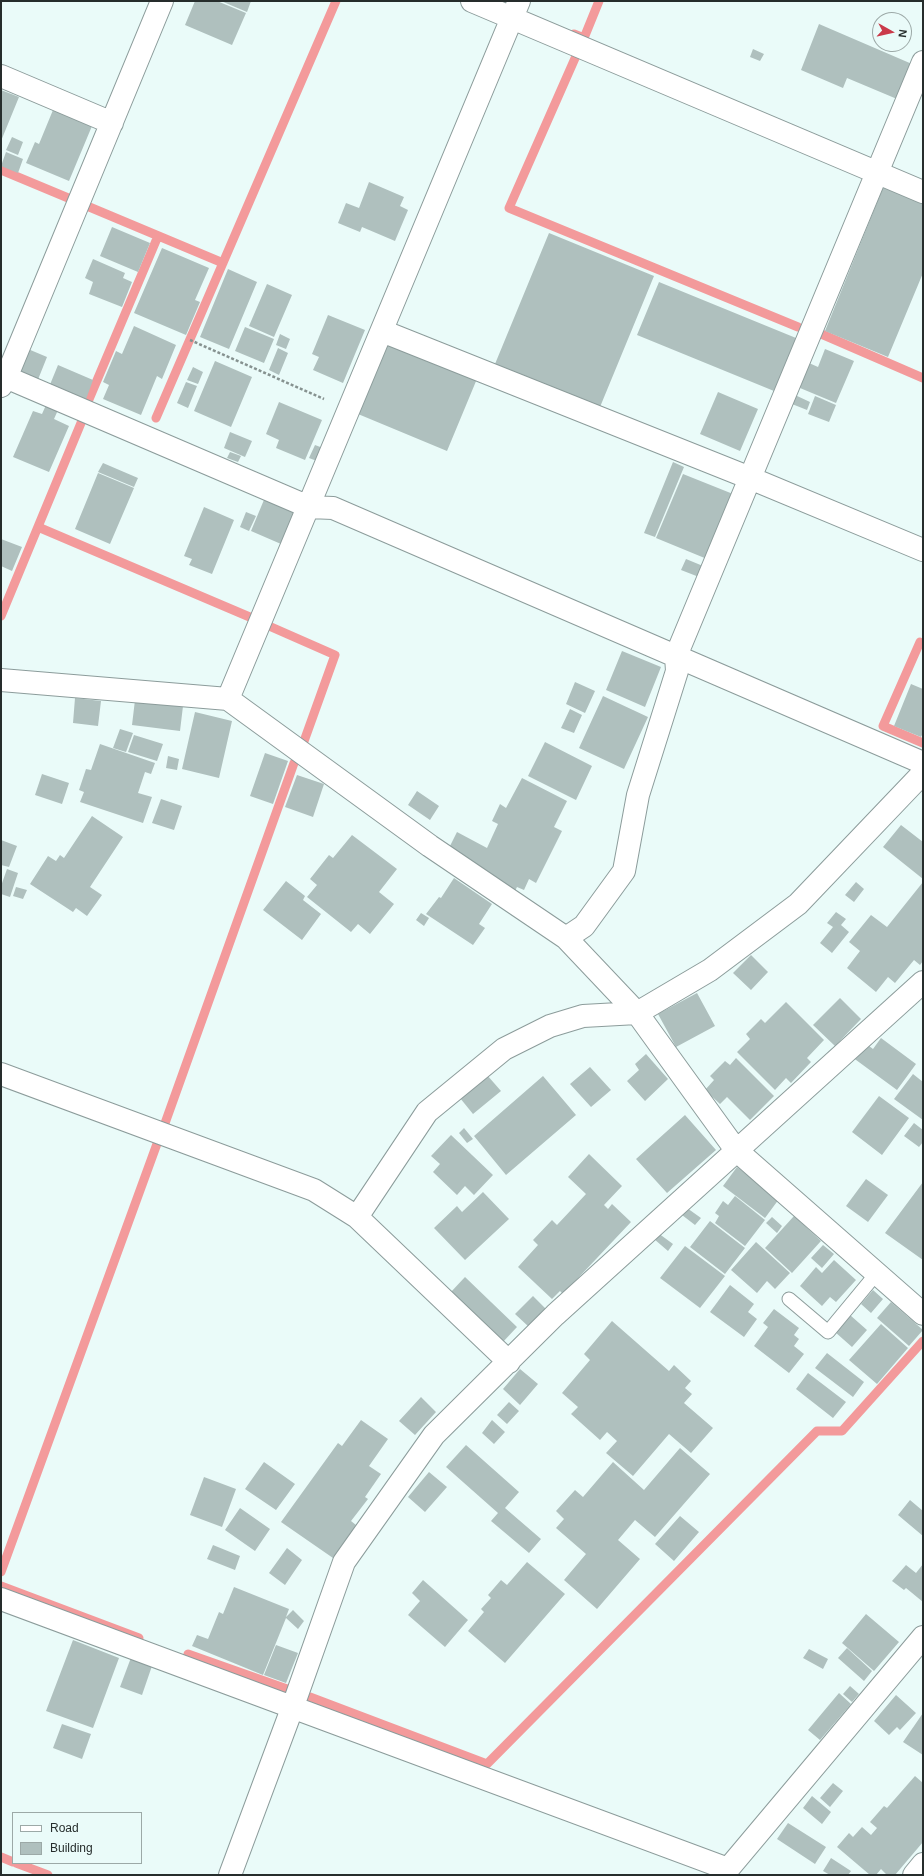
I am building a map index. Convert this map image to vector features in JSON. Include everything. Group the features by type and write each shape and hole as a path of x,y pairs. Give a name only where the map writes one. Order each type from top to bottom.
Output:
{"street":[{"path":"162,1 3,380 309,507 333,508 923,763"},
{"path":"472,1 516,9 923,192"},
{"path":"228,699 516,9"},
{"path":"566,938 584,926 624,871 638,795 677,672 676,656 923,62"},
{"path":"1,76 112,122"},
{"path":"382,331 750,478 923,550"},
{"path":"1,680 228,699 430,846 566,938 637,1013 736,1150 923,1314"},
{"path":"357,1217 427,1112 504,1049 550,1026 583,1016 637,1013 710,970 798,904 923,774"},
{"path":"230,1875 293,1706 344,1562 434,1435 555,1315 923,982"},
{"path":"1,1074 314,1190 357,1217 509,1362"},
{"path":"1,1599 293,1706 726,1872 923,1637"},
{"path":"914,1875 923,1864"}],"lane":[{"path":"789,1299 828,1332 876,1274"}],"path":[{"path":"190,340 349,410"}],"building":[{"path":"195,1 217,1 246,13 232,45 185,25"},
{"path":"221,1 251,1 247,12"},
{"path":"819,24 872,47 872,52 884,52 912,64 897,99 847,78 843,88 801,70"},
{"path":"753,49 764,54 760,61 750,57"},
{"path":"1,90 19,97 1,141"},
{"path":"53,110 92,126 69,181 26,163 35,142 39,144"},
{"path":"12,137 23,142 18,155 6,150"},
{"path":"6,152 23,159 18,173 1,166"},
{"path":"369,182 404,197 400,206 408,210 395,241 362,227 360,232 338,223 346,203 359,208"},
{"path":"885,183 923,199 923,273 888,357 825,331"},
{"path":"112,227 150,243 138,272 100,256"},
{"path":"549,233 654,276 600,407 495,364"},
{"path":"162,248 209,268 195,300 200,302 186,335 134,313"},
{"path":"93,259 125,273 123,278 132,282 122,307 89,294 93,282 85,278"},
{"path":"228,269 257,282 229,349 200,337"},
{"path":"659,282 796,338 774,391 637,335"},
{"path":"267,284 292,295 274,337 249,326"},
{"path":"328,315 365,330 343,383 313,370 319,357 312,354"},
{"path":"134,326 176,345 162,379 157,376 141,415 103,399 109,385 103,382 116,351 122,354"},
{"path":"245,327 274,339 264,363 235,351"},
{"path":"280,334 290,339 286,349 276,345"},
{"path":"390,338 479,374 447,451 358,414"},
{"path":"278,348 288,353 279,375 269,370"},
{"path":"28,349 47,357 37,382 17,374"},
{"path":"825,349 854,361 836,403 800,388 809,363 818,367"},
{"path":"215,361 252,377 231,427 194,411"},
{"path":"58,365 93,380 85,402 49,387"},
{"path":"193,367 203,372 198,384 187,380"},
{"path":"186,382 197,386 188,408 177,403"},
{"path":"718,392 758,409 740,451 700,434"},
{"path":"795,395 810,402 807,410 792,404"},
{"path":"815,396 836,405 829,422 808,414"},
{"path":"279,402 322,420 305,460 276,448 279,440 266,434"},
{"path":"46,405 58,410 54,419 69,426 49,472 13,457 33,411 42,414"},
{"path":"230,432 252,441 245,457 224,448"},
{"path":"315,445 323,448 317,461 309,458"},
{"path":"230,452 241,456 238,462 227,458"},
{"path":"673,462 684,467 655,537 644,533"},
{"path":"103,463 138,478 134,487 98,472"},
{"path":"98,473 134,488 110,544 75,529"},
{"path":"683,474 733,494 707,559 656,538"},
{"path":"266,495 296,508 281,544 251,531"},
{"path":"204,507 234,520 212,574 189,565 192,559 184,556"},
{"path":"246,512 256,516 249,531 240,527"},
{"path":"1,539 22,547 12,571 1,566"},
{"path":"686,559 703,566 699,577 681,570"},
{"path":"622,651 661,667 645,707 606,690"},
{"path":"575,682 595,691 585,713 566,704"},
{"path":"911,684 923,689 923,733 921,737 894,726"},
{"path":"603,696 648,717 624,769 579,748"},
{"path":"75,698 101,701 98,726 73,723"},
{"path":"135,700 183,706 180,731 132,725"},
{"path":"570,709 582,715 574,733 561,728"},
{"path":"195,712 232,721 219,778 182,769"},
{"path":"120,729 133,733 126,752 113,748"},
{"path":"134,735 163,744 157,761 128,752"},
{"path":"545,742 592,766 576,800 528,776"},
{"path":"100,744 155,763 151,774 145,772 138,793 152,797 143,823 80,802 84,792 79,790 86,769 91,770"},
{"path":"265,753 288,761 273,804 250,796"},
{"path":"168,756 179,759 177,770 166,768"},
{"path":"42,774 69,783 62,804 35,795"},
{"path":"297,775 324,784 313,817 285,807"},
{"path":"522,778 567,801 554,827 562,831 536,883 529,879 524,890 517,887 515,891 447,852 457,832 487,848 498,824 492,821 500,804 506,808"},
{"path":"417,791 439,806 430,820 408,805"},
{"path":"161,799 182,806 174,830 152,823"},
{"path":"92,816 123,837 90,887 102,895 87,916 76,908 73,912 30,884 48,856 56,861 60,855 64,858"},
{"path":"901,825 923,842 923,879 883,847"},
{"path":"352,835 397,869 379,892 394,904 370,934 358,924 351,932 307,897 317,885 310,879 329,855 333,858"},
{"path":"1,840 17,846 9,867 1,865"},
{"path":"7,869 18,873 10,897 1,894 1,886"},
{"path":"454,878 492,904 479,924 485,928 473,945 426,914 439,897 441,898"},
{"path":"286,881 305,896 303,900 321,914 302,940 263,910"},
{"path":"856,882 864,889 854,902 845,895"},
{"path":"923,882 923,961 920,965 914,960 895,983 888,977 876,992 847,968 860,951 849,942 871,915 887,927"},
{"path":"16,887 27,890 23,899 13,896"},
{"path":"836,912 846,919 841,925 849,932 832,953 820,943 833,927 827,923"},
{"path":"421,913 429,918 424,926 416,920"},
{"path":"751,955 768,972 751,990 733,973"},
{"path":"697,993 715,1026 676,1047 658,1014"},
{"path":"840,998 861,1019 835,1046 813,1025"},
{"path":"786,1002 824,1040 807,1058 811,1062 791,1083 786,1078 775,1090 737,1052 750,1039 746,1034 761,1019 765,1023"},
{"path":"881,1038 916,1064 897,1090 852,1057 864,1042 873,1049"},
{"path":"646,1054 668,1079 645,1101 627,1081 639,1070 635,1064"},
{"path":"736,1058 774,1096 750,1120 727,1097 720,1104 705,1090 714,1080 710,1076 725,1061 730,1065"},
{"path":"590,1067 611,1090 591,1107 570,1084"},
{"path":"913,1074 923,1082 923,1120 894,1099"},
{"path":"487,1075 501,1091 473,1114 460,1098"},
{"path":"543,1076 576,1115 506,1175 474,1136"},
{"path":"879,1096 909,1118 882,1155 852,1132"},
{"path":"685,1115 716,1150 667,1193 636,1159"},
{"path":"914,1123 923,1130 923,1142 919,1147 904,1136"},
{"path":"464,1128 473,1139 467,1143 459,1133"},
{"path":"451,1135 493,1175 474,1195 465,1186 457,1195 433,1172 440,1164 431,1156"},
{"path":"589,1154 622,1186 604,1205 608,1209 612,1204 631,1222 563,1294 560,1291 552,1299 518,1267 538,1245 533,1240 552,1220 557,1225 586,1194 568,1177"},
{"path":"737,1167 779,1199 765,1218 723,1186"},
{"path":"866,1179 888,1195 868,1222 846,1206"},
{"path":"923,1182 923,1260 885,1233"},
{"path":"483,1192 509,1219 465,1260 434,1228 457,1206 462,1212"},
{"path":"735,1196 765,1220 745,1246 715,1223 719,1216 715,1213 723,1201 728,1205"},
{"path":"687,1208 701,1218 695,1225 682,1215"},
{"path":"794,1216 821,1241 792,1273 765,1248"},
{"path":"772,1217 782,1226 777,1233 766,1223"},
{"path":"710,1221 745,1248 725,1274 690,1247"},
{"path":"658,1233 673,1244 668,1251 654,1239"},
{"path":"756,1242 790,1273 775,1289 767,1281 757,1293 731,1270"},
{"path":"823,1245 834,1254 822,1268 811,1258"},
{"path":"685,1246 725,1276 700,1308 660,1278"},
{"path":"834,1260 856,1280 836,1302 830,1297 822,1306 800,1286 816,1267 822,1273"},
{"path":"465,1277 517,1327 502,1343 450,1293"},
{"path":"730,1285 754,1304 748,1312 757,1319 744,1337 710,1312"},
{"path":"873,1290 883,1299 871,1313 861,1304"},
{"path":"533,1296 546,1309 529,1327 515,1314"},
{"path":"891,1302 923,1330 909,1346 877,1318"},
{"path":"774,1309 799,1328 794,1335 799,1339 794,1346 804,1354 789,1373 754,1346 768,1327 763,1323"},
{"path":"850,1315 867,1330 852,1347 835,1332"},
{"path":"612,1321 669,1371 674,1365 691,1381 685,1388 692,1394 684,1403 713,1428 691,1453 669,1434 633,1476 606,1453 617,1441 607,1432 600,1440 571,1414 578,1407 562,1393 590,1360 584,1354"},
{"path":"881,1324 908,1348 877,1384 849,1360"},
{"path":"827,1353 864,1382 853,1397 815,1368"},
{"path":"520,1369 538,1384 520,1405 503,1389"},
{"path":"808,1373 846,1402 833,1418 796,1389"},
{"path":"421,1397 436,1412 415,1435 399,1421"},
{"path":"509,1402 519,1411 507,1424 497,1415"},
{"path":"361,1420 388,1439 369,1466 381,1474 365,1497 368,1499 351,1521 356,1525 333,1558 281,1522 338,1443 342,1446"},
{"path":"492,1420 505,1432 494,1444 482,1433"},
{"path":"466,1445 519,1492 505,1508 541,1539 529,1553 491,1521 498,1513 446,1467"},
{"path":"680,1448 710,1474 655,1537 635,1520 618,1540 640,1559 597,1609 564,1580 586,1554 556,1528 564,1519 556,1511 575,1490 583,1497 613,1462 644,1490"},
{"path":"264,1462 295,1484 276,1510 245,1489"},
{"path":"429,1472 447,1487 425,1512 408,1497"},
{"path":"204,1477 236,1489 222,1527 190,1515"},
{"path":"910,1500 923,1511 923,1536 898,1515"},
{"path":"240,1508 270,1529 255,1551 225,1530"},
{"path":"680,1516 699,1532 674,1561 655,1544"},
{"path":"213,1545 240,1556 235,1570 207,1559"},
{"path":"287,1548 302,1560 285,1585 269,1573"},
{"path":"527,1562 565,1594 505,1663 468,1631 484,1612 481,1609 491,1598 488,1595 501,1580 507,1585"},
{"path":"923,1564 923,1602 906,1588 904,1590 892,1581 906,1565 916,1573"},
{"path":"423,1580 468,1620 445,1647 408,1615 420,1601 412,1593"},
{"path":"234,1587 289,1609 286,1617 293,1610 304,1621 298,1629 286,1618 263,1675 192,1646 197,1635 208,1639 219,1612 223,1614"},
{"path":"866,1614 899,1642 874,1671 842,1643"},
{"path":"73,1640 119,1658 93,1728 46,1711"},
{"path":"276,1645 298,1653 286,1683 264,1675"},
{"path":"847,1648 872,1671 864,1681 838,1658"},
{"path":"809,1649 828,1659 823,1669 803,1658"},
{"path":"132,1655 153,1663 142,1695 120,1687"},
{"path":"850,1686 859,1694 852,1702 843,1694"},
{"path":"839,1693 851,1704 820,1740 808,1730"},
{"path":"896,1695 916,1713 900,1730 897,1727 889,1735 874,1721"},
{"path":"923,1713 923,1755 903,1742"},
{"path":"62,1724 91,1734 82,1759 53,1748"},
{"path":"915,1776 923,1783 923,1842 895,1875 885,1875 886,1874 881,1869 876,1875 870,1875 837,1847 849,1833 853,1837 862,1827 871,1835 877,1828 870,1822 884,1806 887,1808"},
{"path":"833,1783 843,1791 830,1807 820,1798"},
{"path":"812,1796 831,1812 822,1824 803,1808"},
{"path":"788,1823 826,1847 815,1864 777,1839"},
{"path":"831,1858 851,1871 848,1875 830,1875 823,1871"}],"waterway":[{"path":"156,418 336,1"},
{"path":"574,34 584,38 599,1"},
{"path":"576,56 509,208 798,327"},
{"path":"1,170 73,200"},
{"path":"87,206 223,263"},
{"path":"87,404 158,236"},
{"path":"819,333 923,378"},
{"path":"1,616 81,423"},
{"path":"38,527 252,618"},
{"path":"269,626 335,655 303,744"},
{"path":"920,642 883,726 923,743"},
{"path":"164,1126 294,763"},
{"path":"1,1572 158,1141"},
{"path":"310,1697 487,1764 817,1431 842,1431 923,1341"},
{"path":"1,1586 139,1638"},
{"path":"188,1654 290,1690"},
{"path":"1,1857 12,1862"},
{"path":"19,1864 48,1875"}]}
